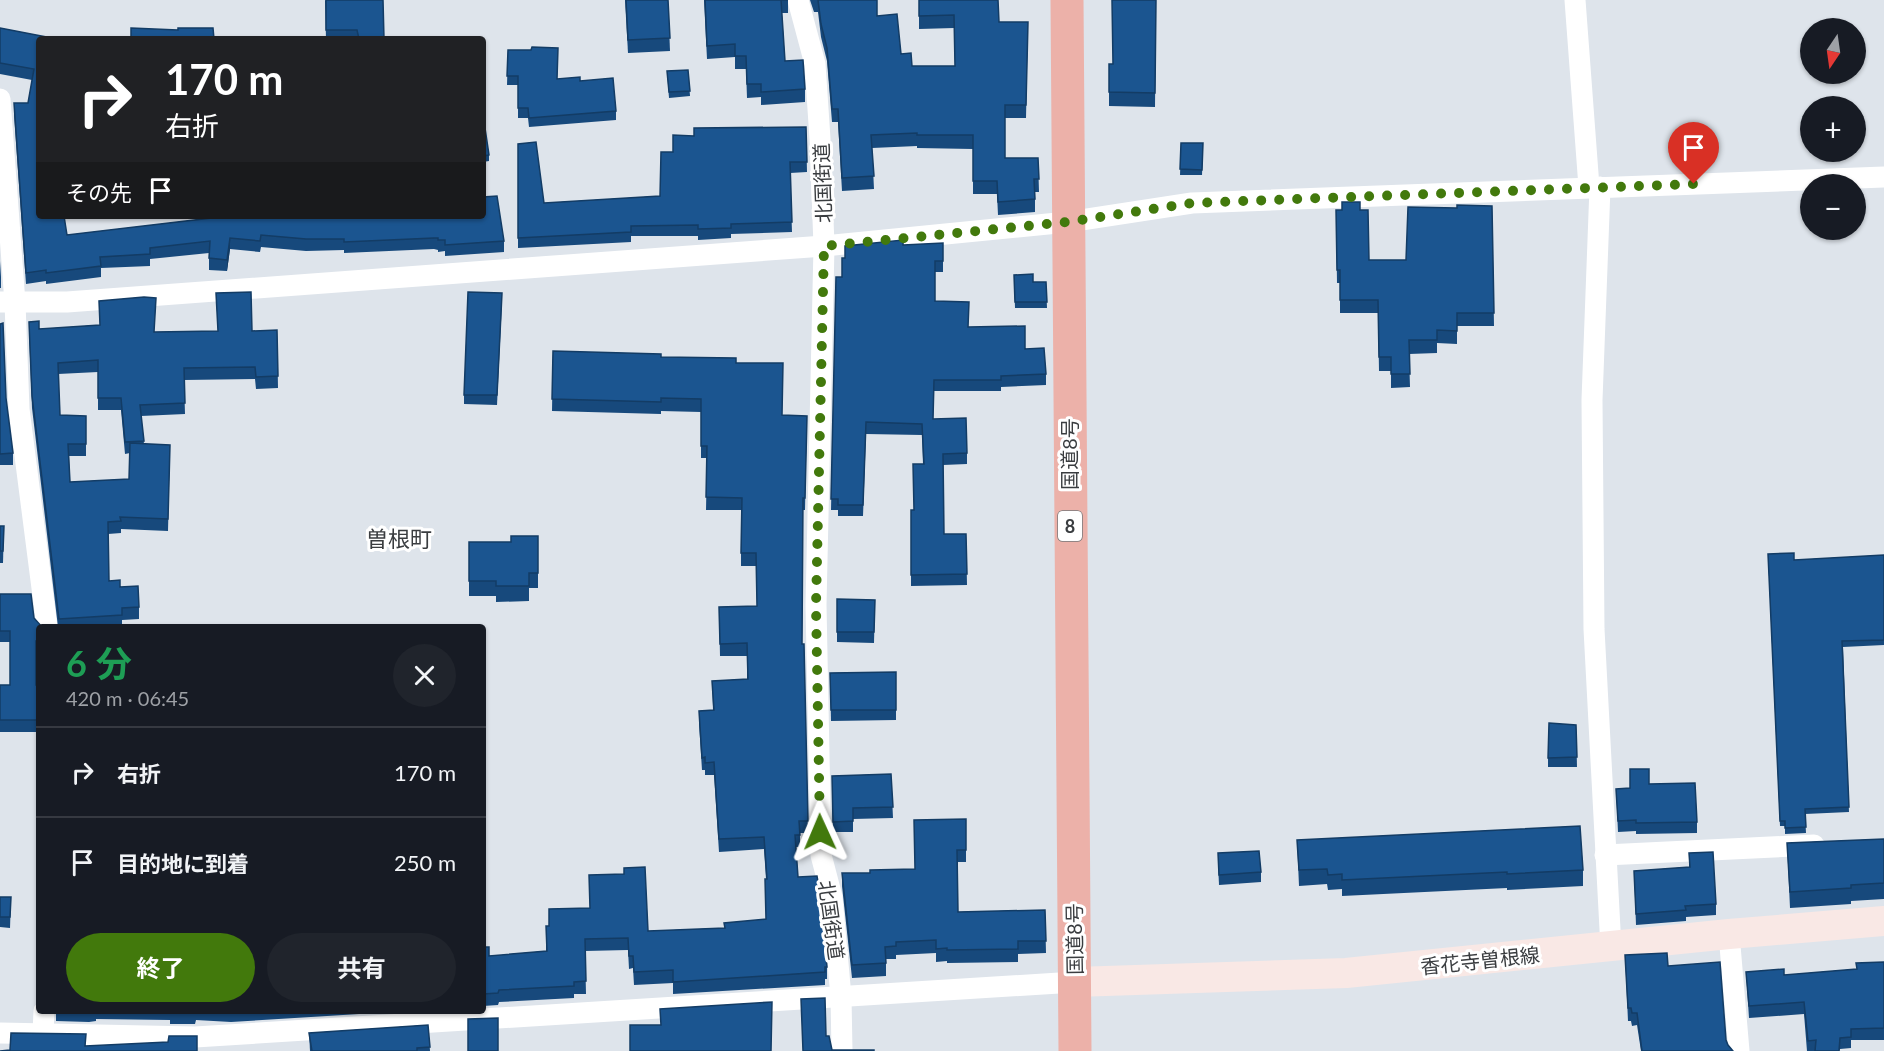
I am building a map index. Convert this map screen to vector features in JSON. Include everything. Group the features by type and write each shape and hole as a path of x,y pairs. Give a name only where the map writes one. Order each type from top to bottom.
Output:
{"highway":[{"name":"国道8号","path":"1067,0 1075,1051"}],"main road":[{"name":"香花寺曽根線","path":"1075,982 1346,973 1611,948 1729,934 1884,921"}],"street":[{"name":"北国街道","path":"798,0 815,64 820,140 824,246 816,606 821,855 832,897 841,997 842,1051"},
{"path":"1575,0 1594,187 1593,618 1611,948"},
{"path":"0,99 8,303 47,624"},
{"path":"8,303 91,300 824,246 1068,222 1192,203 1884,177"},
{"path":"1605,855 1838,844"},
{"path":"1729,934 1739,1051"},
{"path":"0,1033 207,1036 1075,982"},
{"path":"43,1033 44,1014"}],"building":[{"path":"326,0 383,0 384,36 358,36 357,30 326,30"},
{"path":"626,0 668,0 670,38 628,40"},
{"path":"705,0 781,0 785,61 803,60 805,89 761,92 761,84 747,84 746,56 735,56 735,44 707,46"},
{"path":"818,0 877,0 877,16 897,14 901,54 911,53 912,66 955,66 954,15 919,16 919,0 998,0 999,22 1028,22 1026,105 1005,105 1005,158 1038,158 1039,179 1034,179 1035,199 998,202 997,181 973,181 973,135 917,135 917,133 871,135 874,176 842,178 838,109 832,109 827,48"},
{"path":"1112,0 1156,0 1155,93 1109,92 1109,64 1113,64"},
{"path":"0,28 41,36 36,36 36,219 64,219 67,235 203,219 486,219 486,197 497,196 504,241 445,245 445,240 438,240 438,238 344,242 344,239 306,239 261,235 260,241 230,238 227,260 209,258 210,241 150,248 150,254 100,257 101,266 46,273 46,270 26,273 14,103 28,103 34,69 0,63"},
{"path":"131,28 178,30 178,28 213,28 214,36 131,36"},
{"path":"532,47 558,48 557,79 580,77 580,81 613,78 616,111 529,118 528,108 518,108 518,76 507,76 508,50 531,50"},
{"path":"688,70 690,91 669,92 667,71"},
{"path":"806,127 807,162 790,162 792,222 731,224 731,228 698,229 698,225 631,226 631,232 518,238 518,144 536,142 544,203 660,196 661,152 673,152 673,135 694,136 694,128"},
{"path":"486,135 489,155 486,156"},
{"path":"1181,143 1203,143 1202,170 1180,169"},
{"path":"1342,202 1360,202 1360,210 1368,210 1369,260 1406,260 1408,207 1492,206 1494,313 1457,313 1457,331 1437,330 1437,340 1409,340 1410,374 1391,374 1391,357 1379,357 1378,300 1340,300 1336,210 1342,210"},
{"path":"903,240 903,245 943,243 943,261 935,261 935,301 969,302 968,327 1025,326 1025,349 1044,348 1046,374 1001,376 1001,380 934,380 933,419 966,418 967,453 943,454 944,534 966,534 967,574 911,575 911,510 914,510 913,464 924,464 922,424 866,422 863,505 838,505 838,499 831,499 836,277 842,277 842,258 845,258 845,246"},
{"path":"1033,274 1033,282 1046,282 1047,302 1015,302 1014,275"},
{"path":"251,292 252,331 277,330 278,376 256,377 255,367 184,368 185,403 140,405 144,441 125,442 121,398 98,398 98,360 58,363 60,415 86,416 86,444 68,444 70,482 129,479 130,443 170,445 168,519 120,517 121,521 108,522 109,581 120,580 120,587 138,586 139,607 122,608 122,615 59,619 32,396 29,322 39,321 39,329 100,325 99,301 144,297 156,298 154,332 218,331 216,293"},
{"path":"468,292 502,293 497,395 464,395"},
{"path":"3,323 6,398 13,453 0,454 0,324"},
{"path":"553,351 661,354 661,357 736,358 736,363 783,363 782,415 807,416 805,498 803,498 802,644 804,644 808,821 799,821 800,835 795,835 798,877 817,876 827,967 825,967 825,972 673,982 673,970 634,972 633,956 629,956 628,938 585,939 586,981 574,982 574,986 499,990 498,993 486,994 486,947 489,947 489,956 547,951 546,926 549,926 549,909 590,908 589,875 624,874 624,868 645,867 648,931 725,928 724,923 766,919 765,879 767,879 764,837 719,839 714,762 705,763 705,757 702,758 699,711 714,710 712,681 748,679 747,643 720,644 719,607 757,606 756,553 741,553 742,498 706,497 707,446 701,446 701,399 661,398 661,402 552,399"},
{"path":"0,526 4,526 3,551 0,551"},
{"path":"511,536 538,536 538,573 529,573 529,586 496,586 496,581 469,581 469,542 511,542"},
{"path":"1794,553 1794,560 1884,555 1884,640 1842,641 1849,807 1805,809 1806,827 1785,828 1785,821 1780,821 1768,554"},
{"path":"0,594 31,594 34,618 39,624 36,624 36,720 0,720 0,685 10,685 10,631 0,631"},
{"path":"837,599 875,600 874,632 837,632"},
{"path":"896,672 896,710 831,710 830,673"},
{"path":"1549,723 1576,725 1577,757 1548,758"},
{"path":"1630,769 1649,769 1649,784 1695,783 1697,822 1618,821 1616,789 1630,788"},
{"path":"891,774 893,807 853,808 853,821 833,822 832,776"},
{"path":"966,819 966,850 957,850 958,912 1045,910 1046,941 1018,941 1018,949 947,950 947,948 936,949 936,940 896,942 896,946 885,947 886,963 852,965 842,873 915,869 914,820"},
{"path":"1580,826 1583,870 1342,880 1342,874 1328,875 1327,869 1299,870 1297,840"},
{"path":"1884,839 1884,883 1851,885 1851,888 1790,892 1787,843"},
{"path":"1259,851 1261,872 1219,875 1218,853"},
{"path":"1713,852 1716,904 1685,906 1686,910 1636,914 1634,871 1690,867 1689,853"},
{"path":"0,897 11,897 10,917 0,917"},
{"path":"1667,953 1668,966 1720,962 1726,1040 1733,1051 1642,1051 1637,1013 1632,1013 1631,1008 1628,1008 1625,955"},
{"path":"1884,962 1884,1028 1851,1029 1851,1037 1840,1038 1839,1051 1815,1051 1816,1040 1808,1041 1804,1002 1749,1006 1746,972 1784,969 1784,975 1857,969 1856,963"},
{"path":"825,998 826,1036 829,1036 832,1050 874,1051 803,1051 801,999"},
{"path":"772,1002 771,1051 630,1051 630,1025 661,1025 660,1009"},
{"path":"498,1018 498,1051 468,1051 468,1019"},
{"path":"428,1025 430,1047 417,1048 417,1051 312,1051 309,1033"},
{"path":"11,1033 86,1034 85,1046 168,1042 169,1036 197,1036 197,1051 0,1051 10,1050"}],"district":[{"name":"曽根町","path":"399,538"}],"route":[{"path":"820,832 816,606 824,246 1068,222 1192,203 1694,184"}]}
